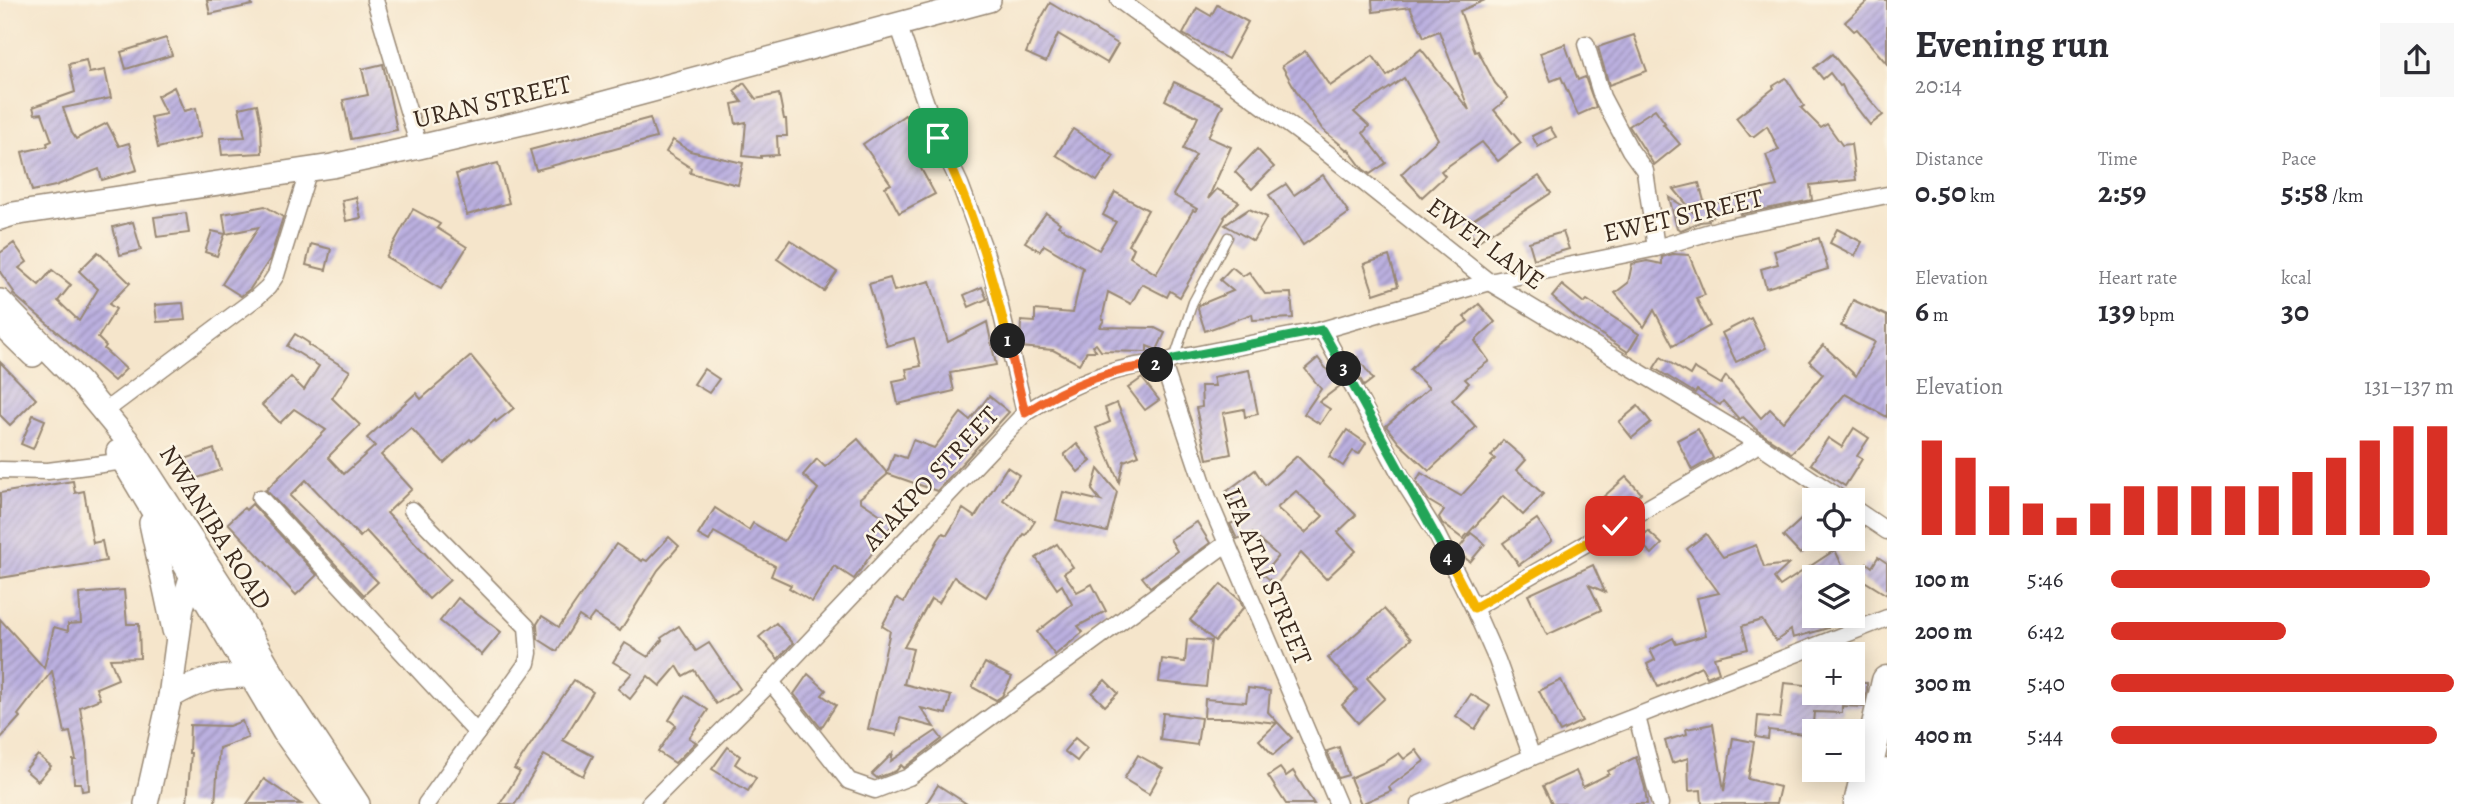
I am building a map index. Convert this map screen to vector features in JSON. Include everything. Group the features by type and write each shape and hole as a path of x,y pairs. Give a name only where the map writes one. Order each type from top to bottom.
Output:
{"highway":[{"path":"1868,801 1887,681"},
{"path":"1868,801 1887,774"}],"main road":[{"name":"URAN STREET","path":"0,218 116,197 309,169 419,148 582,109 989,0"},
{"name":"NWANIBA ROAD","path":"0,301 105,411 132,461 200,552 278,683 358,804"},
{"path":"0,323 69,389 105,434 132,461 145,496 177,646"},
{"path":"145,496 284,732 335,804"},
{"path":"144,803 170,697 181,607 200,552"},
{"path":"170,697 193,684 218,676 251,676"}],"street":[{"path":"375,0 419,148"},
{"name":"EWET LANE","path":"1119,0 1318,146 1489,282 1759,444 1824,488"},
{"path":"898,24 938,138 960,184 984,246 1025,413"},
{"path":"1586,44 1602,97 1630,150 1645,171 1656,248"},
{"path":"105,411 268,287 276,275 309,169"},
{"name":"EWET STREET","path":"1489,282 1656,248 1720,229 1887,195"},
{"name":"ATAKPO STREET","path":"649,804 771,682 1025,413 1049,397 1131,366 1322,330 1489,282"},
{"path":"1322,330 1407,487 1435,531 1474,608 1497,660 1532,757"},
{"name":"IFA ATAI STREET","path":"1168,361 1209,501 1338,804"},
{"path":"1474,608 1759,444"},
{"path":"0,470 48,471 132,461"},
{"path":"260,498 477,733"},
{"path":"412,510 527,628 529,653 527,663 426,804"},
{"path":"1865,516 1887,531"},
{"path":"771,682 849,780 877,797 909,778 1227,543"},
{"path":"1420,804 1668,702 1887,618"},
{"path":"1637,717 1660,804"}],"lane":[{"path":"1168,361 1194,302 1228,237"}],"building":[{"path":"207,0 251,0 252,5 210,14"},
{"path":"1372,0 1485,0 1460,11 1475,52 1478,51 1495,83 1508,98 1494,110 1521,143 1498,161 1482,142 1441,171 1445,176 1422,197 1401,174 1438,139 1404,78 1354,112 1369,126 1363,133 1386,163 1370,174 1363,169 1348,149 1323,130 1282,66 1305,51 1330,86 1373,56 1387,76 1421,49 1469,110 1439,31 1424,37 1410,7 1373,12"},
{"path":"1869,0 1887,0 1887,64 1857,29 1854,31 1845,22"},
{"path":"1050,3 1118,44 1107,63 1058,34 1046,62 1026,53"},
{"path":"1217,5 1248,22 1228,59 1183,34 1197,8 1211,16"},
{"path":"1634,35 1647,71 1609,85 1598,47"},
{"path":"166,38 172,55 126,69 121,52"},
{"path":"1565,44 1578,80 1585,77 1596,107 1578,115 1561,77 1551,81 1540,53"},
{"path":"1832,54 1883,115 1870,125 1842,85 1840,86 1830,73 1823,79 1814,68"},
{"path":"86,60 89,73 105,70 111,98 63,108 72,133 76,139 107,123 119,146 129,143 137,170 102,180 99,169 55,186 32,191 22,152 48,146 47,143 52,141 42,113 35,114 33,107 75,92 69,64"},
{"path":"383,64 397,130 351,139 343,100 368,95 362,69"},
{"path":"1786,78 1804,106 1801,108 1821,128 1827,124 1842,145 1851,144 1856,180 1810,185 1812,200 1740,214 1738,205 1708,219 1709,221 1681,230 1677,228 1669,197 1694,213 1674,189 1699,183 1706,208 1733,196 1777,186 1766,155 1779,150 1767,126 1750,136 1736,118"},
{"path":"1174,82 1223,105 1208,137 1231,147 1208,199 1217,189 1239,202 1224,217 1180,297 1170,291 1167,297 1142,284 1131,304 1108,292 1102,319 1104,320 1100,327 1155,328 1165,333 1157,350 1147,346 1147,352 1101,351 1096,344 1093,346 1096,351 1087,351 1079,364 1053,350 1020,347 1021,321 1035,322 1035,310 1073,313 1083,268 1044,245 1040,251 1025,242 1046,213 1060,223 1058,226 1099,250 1116,222 1103,215 1115,192 1148,210 1128,245 1134,248 1130,257 1156,274 1193,210 1197,209 1173,195 1196,155 1183,149 1198,117 1165,100"},
{"path":"744,83 756,99 779,94 786,119 787,136 777,136 778,155 761,158 743,156 746,122 736,124 732,104 742,102 734,91"},
{"path":"174,87 184,111 196,108 201,137 158,148 151,117 166,114 157,96"},
{"path":"257,104 262,153 222,155 220,138 245,137 239,108"},
{"path":"1655,109 1665,123 1663,124 1680,144 1654,165 1629,126"},
{"path":"905,115 927,147 914,156 935,194 899,213 885,187 891,184 863,144"},
{"path":"650,118 656,138 536,170 530,150"},
{"path":"1550,127 1556,137 1538,147 1532,136"},
{"path":"1073,129 1114,156 1097,181 1056,155"},
{"path":"673,140 690,151 743,163 738,185 690,173 691,168 666,152"},
{"path":"1257,149 1274,167 1252,189 1235,172"},
{"path":"498,163 509,203 467,215 456,174"},
{"path":"1323,175 1349,213 1303,245 1269,195 1286,184 1294,195"},
{"path":"1539,176 1551,193 1477,242 1465,225"},
{"path":"356,197 361,218 346,221 342,200"},
{"path":"265,206 283,217 270,259 250,289 241,296 222,284 259,227 226,234 223,214"},
{"path":"413,209 440,224 437,228 467,247 441,289 386,257"},
{"path":"1249,209 1267,217 1253,241 1225,225"},
{"path":"186,213 189,233 157,237 154,217"},
{"path":"133,222 141,250 120,255 113,227"},
{"path":"1837,229 1862,242 1855,256 1830,243"},
{"path":"212,231 225,234 217,256 205,252"},
{"path":"1563,232 1569,249 1534,259 1529,242"},
{"path":"1819,238 1828,269 1766,288 1761,269 1778,264 1774,251"},
{"path":"790,240 837,272 824,291 777,259"},
{"path":"14,243 27,262 19,268 39,285 52,270 71,285 58,301 79,321 98,289 79,271 98,252 130,283 109,304 116,309 98,338 106,346 104,349 126,369 114,381 13,294 0,272 0,253"},
{"path":"311,244 331,249 326,270 306,265"},
{"path":"1673,254 1689,255 1705,295 1696,298 1710,326 1673,346 1654,310 1644,327 1615,293 1628,283 1632,264 1647,261 1662,264 1662,257"},
{"path":"1389,256 1398,286 1374,294 1364,264"},
{"path":"1232,267 1243,276 1249,272 1265,294 1291,293 1293,318 1253,320 1252,314 1205,331 1199,305 1233,291 1220,280"},
{"path":"890,278 894,291 930,281 948,342 987,322 996,365 950,373 954,391 898,404 893,381 908,378 906,369 921,366 914,338 887,346 869,284"},
{"path":"1562,285 1584,303 1587,300 1639,334 1628,352 1575,317 1552,297"},
{"path":"982,287 987,299 969,307 964,295"},
{"path":"1853,300 1887,316 1887,417 1845,394 1791,453 1758,431 1743,417 1739,419 1723,401 1720,405 1654,368 1661,357 1690,375 1694,368 1721,384 1726,376 1761,418 1770,409 1783,422 1823,374 1809,361 1823,345 1856,376 1875,342 1841,326"},
{"path":"183,303 185,320 157,322 155,305"},
{"path":"1479,304 1495,322 1475,341 1489,361 1465,379 1469,383 1452,400 1476,427 1429,471 1399,443 1386,426 1429,388 1410,370 1434,345 1468,321 1464,317"},
{"path":"1751,318 1766,348 1736,362 1722,333"},
{"path":"295,334 350,371 332,398 360,425 328,457 344,474 375,446 367,438 416,393 421,399 471,356 514,408 496,422 495,420 472,441 470,439 444,463 411,428 381,455 412,489 387,513 450,580 429,599 366,531 360,537 306,480 290,496 378,582 364,595 266,490 326,430 294,409 280,423 262,405 291,377 304,390 319,366 287,346"},
{"path":"1357,357 1373,379 1364,386 1351,361"},
{"path":"1318,358 1331,375 1334,374 1340,386 1319,402 1330,409 1320,424 1304,414 1321,389 1305,369"},
{"path":"0,362 36,399 10,425 0,415"},
{"path":"704,369 719,379 709,393 694,384"},
{"path":"1249,370 1258,414 1245,417 1244,409 1223,413 1231,454 1207,459 1196,408 1202,407 1201,386 1215,386 1213,377"},
{"path":"1142,378 1159,400 1145,410 1128,388"},
{"path":"989,396 1009,412 937,491 888,474 860,498 860,501 893,523 854,579 834,566 812,602 789,588 791,585 771,576 775,566 714,532 709,541 698,535 715,508 749,530 753,523 784,541 818,489 803,475 817,459 825,467 858,439 887,473 894,454 906,458 913,440 934,448 961,413 970,420"},
{"path":"1117,403 1139,455 1124,461 1119,482 1096,428 1110,422 1105,408"},
{"path":"1638,406 1651,422 1632,438 1619,422"},
{"path":"33,415 45,420 33,449 21,444"},
{"path":"1854,428 1869,438 1857,456 1862,459 1845,486 1811,464 1828,438 1842,447"},
{"path":"1698,429 1713,458 1692,470 1677,440"},
{"path":"1347,430 1366,443 1359,454 1353,451 1343,466 1329,457"},
{"path":"1503,440 1526,460 1517,470 1543,494 1523,515 1503,496 1463,539 1442,523 1439,517 1444,510 1429,501 1416,482 1421,473 1461,496 1495,459 1491,456"},
{"path":"1077,444 1091,461 1078,472 1064,455"},
{"path":"214,449 221,470 189,481 182,460"},
{"path":"1297,456 1356,515 1338,532 1356,551 1326,579 1301,553 1276,585 1263,574 1278,556 1252,533 1237,539 1230,524 1246,517 1226,492 1255,470 1265,485","holes":["1296,491 1323,516 1305,533 1277,508"]},
{"path":"1007,467 1019,475 1003,500 1035,521 1026,535 1024,534 986,597 954,577 939,603 931,599 904,647 913,649 904,684 951,696 946,714 921,708 934,727 900,718 897,735 868,729 890,631 882,626 897,598 904,602 943,533 947,535 963,509 975,517"},
{"path":"1098,469 1117,492 1107,532 1056,520 1063,492 1101,501 1092,490"},
{"path":"1626,477 1641,493 1621,511 1603,522 1614,512 1602,498"},
{"path":"73,481 75,493 84,491 93,543 102,541 106,561 0,578 0,493"},
{"path":"252,504 317,575 296,595 228,523"},
{"path":"1537,519 1552,541 1519,565 1503,543"},
{"path":"1802,519 1803,551 1800,554 1783,536"},
{"path":"1197,522 1210,543 1150,587 1142,577 1177,551 1170,539"},
{"path":"1648,531 1662,544 1652,554 1638,541"},
{"path":"1471,533 1485,544 1470,562 1457,551"},
{"path":"1706,534 1723,557 1756,545 1764,567 1789,564 1774,578 1780,586 1802,572 1802,628 1828,628 1793,638 1791,630 1776,641 1762,620 1742,626 1748,649 1714,657 1719,672 1707,677 1701,666 1658,687 1647,664 1655,660 1650,650 1673,638 1676,644 1706,635 1697,598 1719,593 1687,549"},
{"path":"669,537 679,546 658,570 620,631 594,614 588,622 579,616 557,651 538,639 537,624 542,616 559,627 616,544 642,561 647,561"},
{"path":"1057,544 1073,567 1064,573 1077,592 1092,584 1106,611 1078,626 1083,632 1055,655 1037,632 1072,604 1062,585 1057,589 1036,558"},
{"path":"1833,551 1842,565 1812,565"},
{"path":"1878,557 1887,563 1887,595 1865,581 1865,566 1867,563 1872,567"},
{"path":"1593,565 1605,592 1589,585 1601,610 1547,635 1528,595"},
{"path":"1221,584 1240,600 1243,608 1215,641 1190,620"},
{"path":"124,590 127,624 139,624 140,658 110,659 118,679 96,688 100,699 80,707 87,750 89,790 82,791 81,783 74,783 73,760 76,760 70,732 65,733 52,671 18,715 20,717 0,739 0,619 44,668 54,627 68,631 68,624 81,623 79,594"},
{"path":"458,598 501,632 482,655 440,621"},
{"path":"1384,609 1411,639 1367,678 1385,698 1358,723 1342,705 1357,690 1328,658"},
{"path":"776,623 793,643 778,659 759,637"},
{"path":"679,626 696,651 709,643 740,689 716,704 694,670 683,676 677,666 660,686 648,676 630,699 618,689 632,673 613,662 625,643 648,657 661,638"},
{"path":"1187,639 1211,641 1206,687 1159,682 1162,659 1185,662"},
{"path":"985,663 1012,677 1002,696 996,700 972,687"},
{"path":"808,674 826,690 822,695 836,705 821,728 794,694"},
{"path":"574,680 593,692 563,740 593,756 583,776 544,755 515,804 500,804 520,772 514,769"},
{"path":"1105,680 1118,693 1105,706 1092,693"},
{"path":"1561,680 1582,721 1560,732 1539,691"},
{"path":"1784,683 1802,685 1802,705 1863,705 1842,706 1842,713 1814,712 1813,719 1802,719 1802,734 1769,730 1768,739 1756,737 1758,716 1780,718"},
{"path":"1248,688 1270,691 1268,712 1292,738 1273,755 1259,740 1277,723 1204,718 1205,699 1246,702"},
{"path":"1471,694 1490,706 1475,729 1456,716"},
{"path":"685,695 708,710 689,738 696,742 675,763 658,752 676,725 669,720"},
{"path":"1163,713 1201,718 1197,745 1160,740"},
{"path":"242,721 248,738 219,748 215,804 187,804 190,725 229,726"},
{"path":"1713,724 1724,791 1733,738 1754,742 1748,779 1780,787 1776,804 1702,804 1701,790 1689,791 1688,758 1672,763 1665,741 1687,734 1686,729"},
{"path":"936,731 942,739 904,768 901,765 896,771 877,778 872,774 893,753 891,761"},
{"path":"1075,738 1087,748 1077,761 1064,751"},
{"path":"728,747 740,756 735,764 756,778 748,791 712,769"},
{"path":"1339,747 1348,775 1338,778 1327,751"},
{"path":"1416,750 1424,761 1389,787 1391,791 1361,804 1350,778 1399,753 1404,759"},
{"path":"38,755 51,766 38,781 25,770"},
{"path":"1138,755 1163,769 1149,794 1124,779"},
{"path":"1636,757 1647,804 1552,804 1543,786 1576,771 1583,787"},
{"path":"1280,768 1286,776 1293,771 1314,804 1286,804 1268,776"},
{"path":"264,779 301,804 247,804"},
{"path":"938,785 967,804 926,804"}],"route":[{"path":"938,138 960,184 984,246 1025,413 1049,397 1131,366 1163,364 1174,359 1322,330 1407,487 1435,531 1474,608 1615,526"}]}
